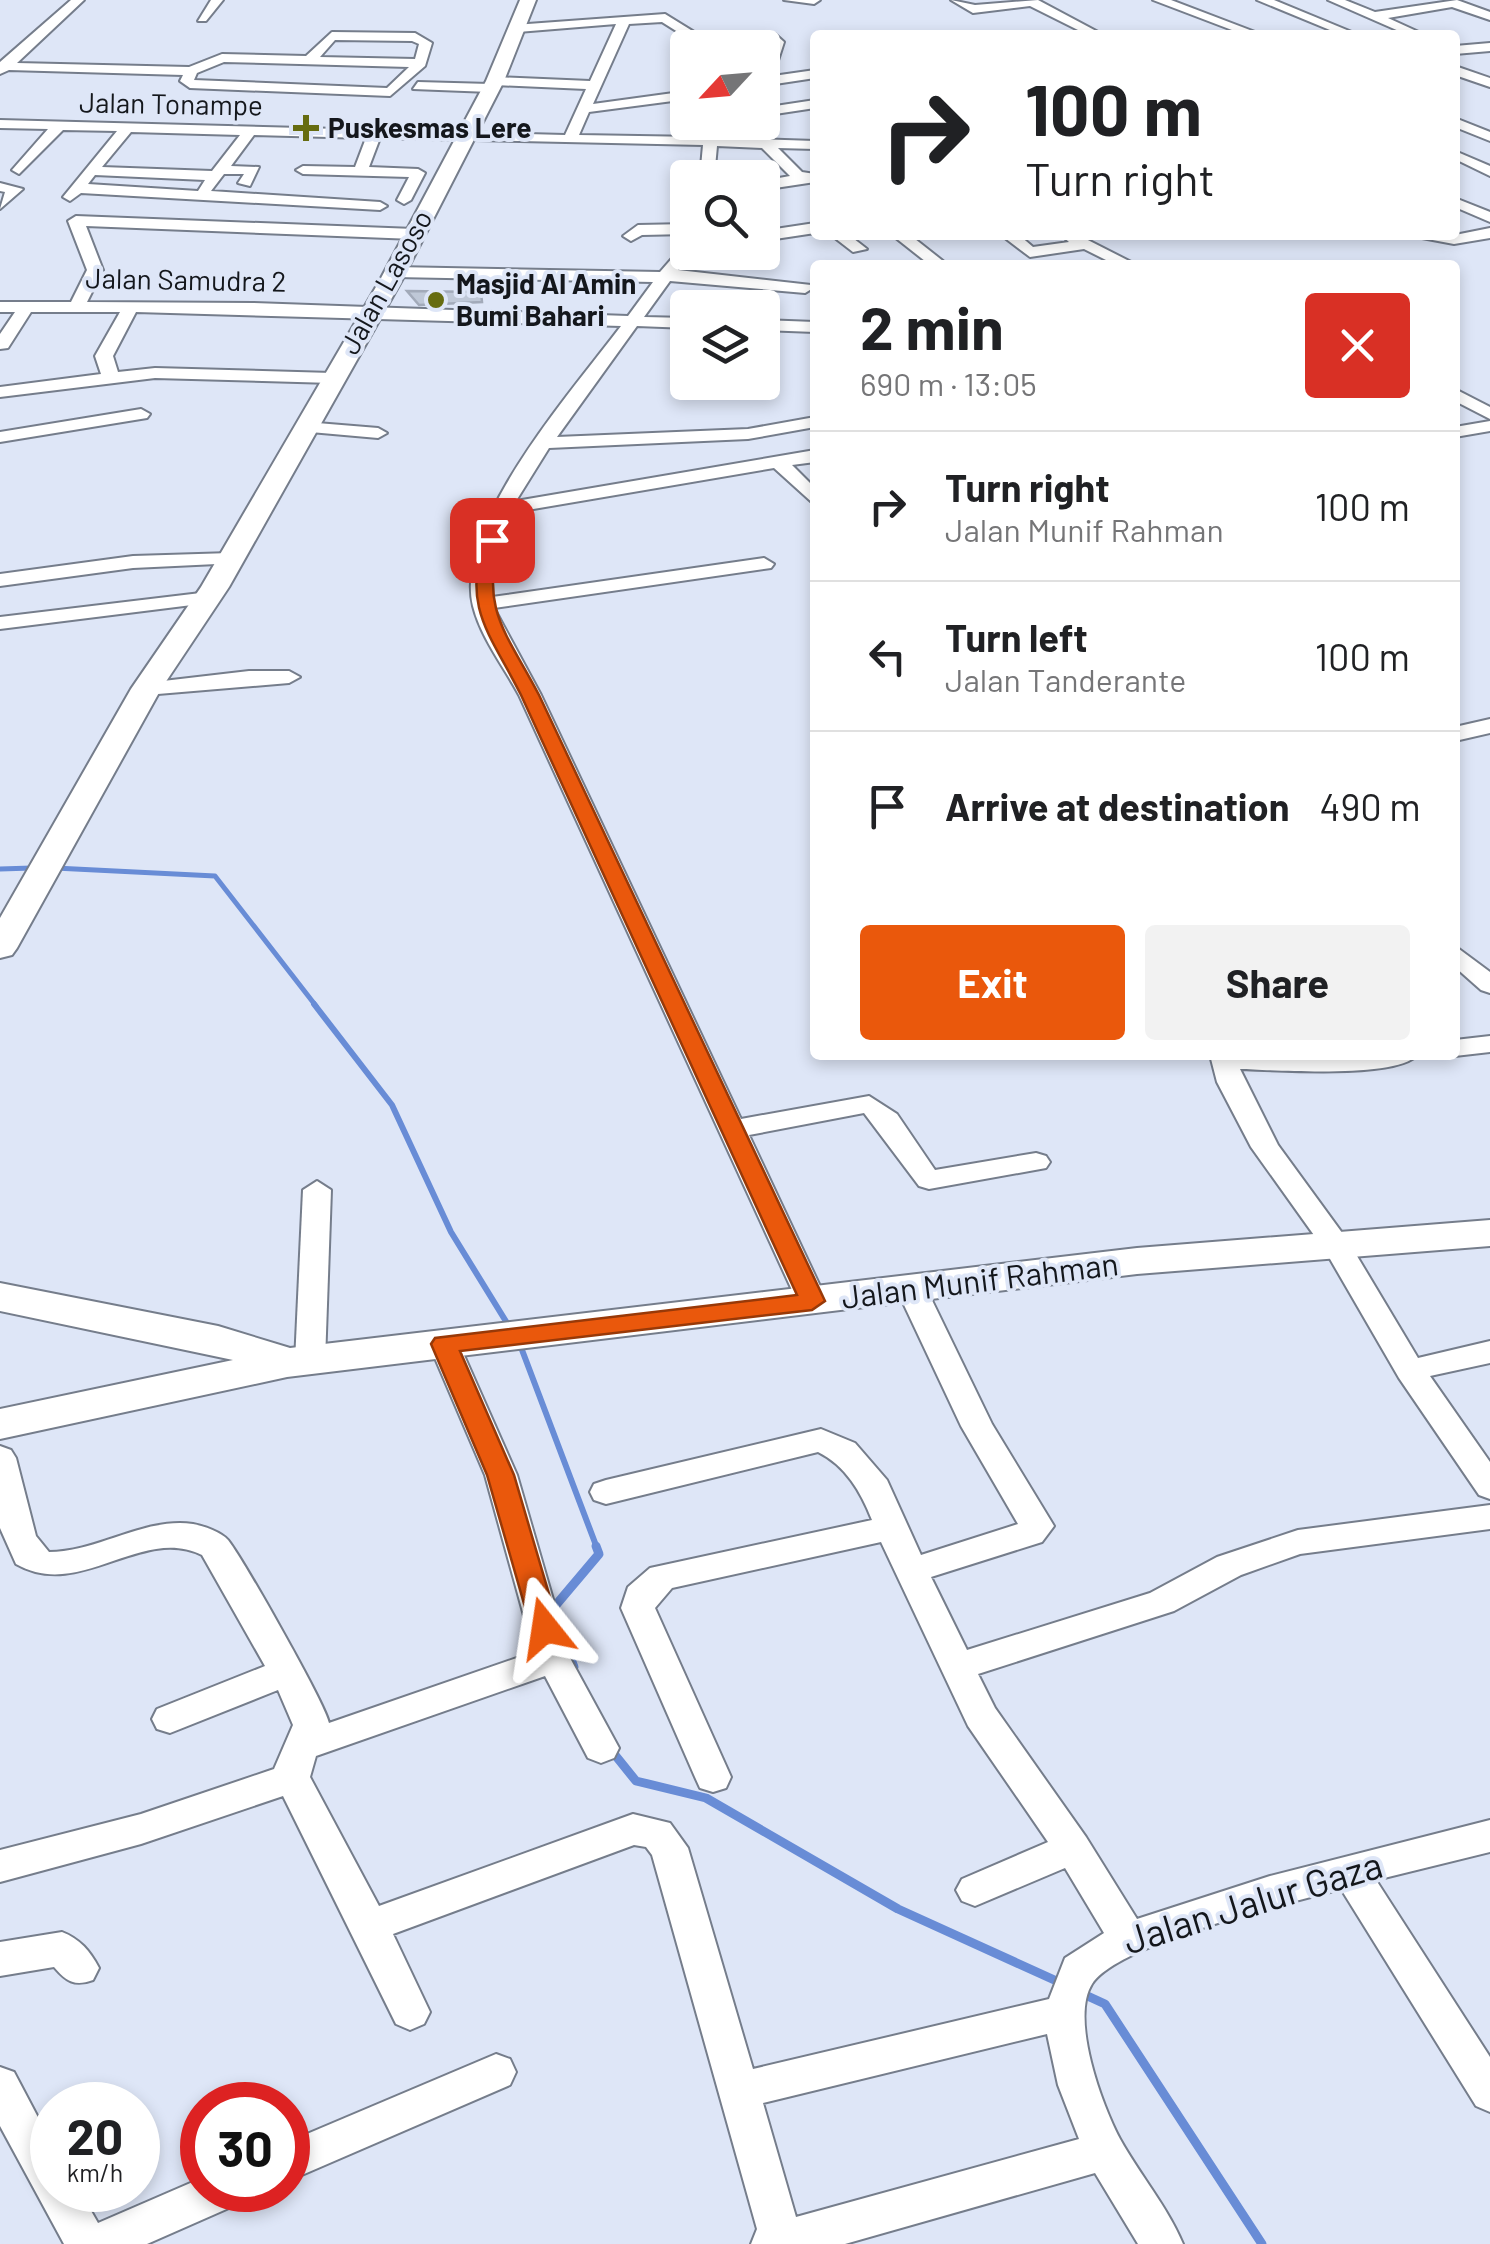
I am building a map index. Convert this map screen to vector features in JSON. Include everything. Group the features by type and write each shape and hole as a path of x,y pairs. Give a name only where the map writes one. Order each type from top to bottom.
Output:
{"street":[{"path":"2,68 78,0"},
{"path":"202,18 217,0"},
{"name":"Jalan Lasoso","path":"0,948 146,689 209,598 395,272 462,136 492,85 528,0"},
{"path":"790,0 814,0"},
{"path":"957,0 972,9 1032,2 1086,30"},
{"path":"1160,0 1244,30"},
{"path":"1264,0 1340,30"},
{"path":"1334,0 1407,30"},
{"path":"1374,16 1448,1 1490,16"},
{"path":"518,28 668,19 683,30"},
{"path":"571,133 624,20"},
{"path":"1226,30 1239,28"},
{"path":"191,71 186,81 190,84 390,92 423,57 426,41 415,37 332,36 316,54"},
{"path":"1460,50 1490,47"},
{"path":"2,68 191,71 214,58 316,54 423,57"},
{"path":"226,86 252,58"},
{"path":"1460,72 1490,83"},
{"path":"780,79 810,75"},
{"path":"418,86 593,84"},
{"path":"583,109 670,93"},
{"path":"780,109 810,105"},
{"name":"Jalan Tonampe","path":"0,124 245,139"},
{"path":"1460,124 1490,136"},
{"path":"19,170 59,126"},
{"path":"245,139 196,195 169,208 66,204 124,132 198,137 245,139 290,142 571,133 670,137"},
{"path":"175,146 198,137"},
{"path":"360,171 372,139"},
{"path":"724,140 768,146 810,145"},
{"path":"768,146 810,178"},
{"path":"1460,155 1490,152"},
{"path":"1460,157 1490,172"},
{"path":"92,171 254,170 245,183"},
{"path":"302,170 418,173 404,200"},
{"path":"780,183 810,178"},
{"path":"0,187 16,189 0,204"},
{"path":"196,195 380,206"},
{"path":"1460,204 1490,217"},
{"path":"77,306 95,270 74,223 80,220 414,234"},
{"path":"780,233 810,229"},
{"path":"631,236 638,230 670,230"},
{"path":"1460,238 1490,233"},
{"path":"846,240 859,249"},
{"path":"907,240 933,260"},
{"path":"1017,240 1036,252 1083,245"},
{"path":"1075,240 1118,260"},
{"path":"671,270 542,443 502,509 483,570 483,604 735,1129 812,1301"},
{"path":"395,272 667,275 804,288"},
{"path":"2,344 27,306"},
{"path":"110,376 104,356 131,306"},
{"name":"Jalan Samudra 2","path":"0,307 131,306 670,322"},
{"path":"780,326 810,327"},
{"path":"0,392 110,376 332,378"},
{"path":"1460,397 1490,414"},
{"path":"0,437 142,414"},
{"path":"542,443 748,434 810,423"},
{"path":"1460,431 1490,426"},
{"path":"305,428 378,433"},
{"path":"502,509 810,457"},
{"path":"777,462 810,494"},
{"path":"2,576 133,562 231,558"},
{"path":"483,604 764,564"},
{"path":"0,623 209,598"},
{"path":"146,689 248,677 289,677"},
{"path":"1460,733 1490,726"},
{"path":"1460,958 1490,984"},
{"path":"1460,1047 1490,1044"},
{"path":"1224,1060 1265,1147 1338,1248 1410,1370 1490,1487"},
{"path":"1276,1060 1347,1064 1372,1060"},
{"path":"735,1129 869,1104 891,1124 917,1169 929,1180 1036,1162"},
{"path":"0,1424 299,1362 317,1190"},
{"name":"Jalan Munif Rahman","path":"0,1296 187,1333 299,1362 1137,1261 1490,1233"},
{"path":"911,1571 1030,1532 1037,1526 977,1426 912,1290"},
{"path":"174,1386 188,1356 187,1333"},
{"path":"444,1344 501,1475 553,1659 601,1748"},
{"path":"1410,1370 1490,1352"},
{"path":"606,1492 821,1440 844,1451 876,1488 955,1667 981,1716 1073,1848 1128,1938"},
{"path":"0,1458 29,1558 55,1564 180,1532 205,1538 214,1546 310,1715 314,1729 309,1744 293,1762 292,1778 370,1926 410,2012"},
{"path":"955,1667 1115,1620 1162,1602 1228,1566 1298,1542 1409,1531 1490,1517"},
{"path":"713,1777 638,1608 640,1596 662,1577 891,1528"},
{"path":"309,1744 553,1659"},
{"path":"170,1718 287,1672"},
{"path":"0,1866 141,1829 292,1778"},
{"path":"370,1926 633,1829 657,1834 669,1848 777,2242 1105,2151"},
{"name":"Jalan Jalur Gaza","path":"1071,1992 1093,1955 1128,1938 1350,1871 1490,1836"},
{"path":"975,1890 1073,1848"},
{"path":"1350,1871 1490,2093"},
{"path":"0,1959 62,1949 78,1968"},
{"path":"736,2092 873,2055 1071,1992 1088,2111 1105,2151 1162,2244"},
{"path":"310,2152 496,2072"},
{"path":"3,2100 30,2146"},
{"path":"99,2244 180,2208"},
{"path":"68,2212 86,2244"}],"building":[{"name":"Masjid Al Amin Bumi Bahari","path":"407,291 481,292 482,302 419,305"}],"waterway":[{"path":"0,869 32,868"},
{"path":"55,868 215,876 316,1006"},
{"path":"314,1004 392,1105 451,1232 510,1328"},
{"path":"519,1342 597,1548"},
{"path":"550,1612 599,1554 596,1546"},
{"path":"562,1636 574,1667"},
{"path":"611,1750 636,1781 706,1798 898,1909 1061,1983"},
{"path":"1081,1993 1105,2004 1262,2244"}],"place":[{"name":"Puskesmas Lere","path":"306,128"},
{"name":"Masjid Al Amin Bumi Bahari","path":"436,300"}],"route":[{"path":"492,540 483,570 483,604 735,1129 812,1301 444,1344 501,1475 545,1628"}]}
